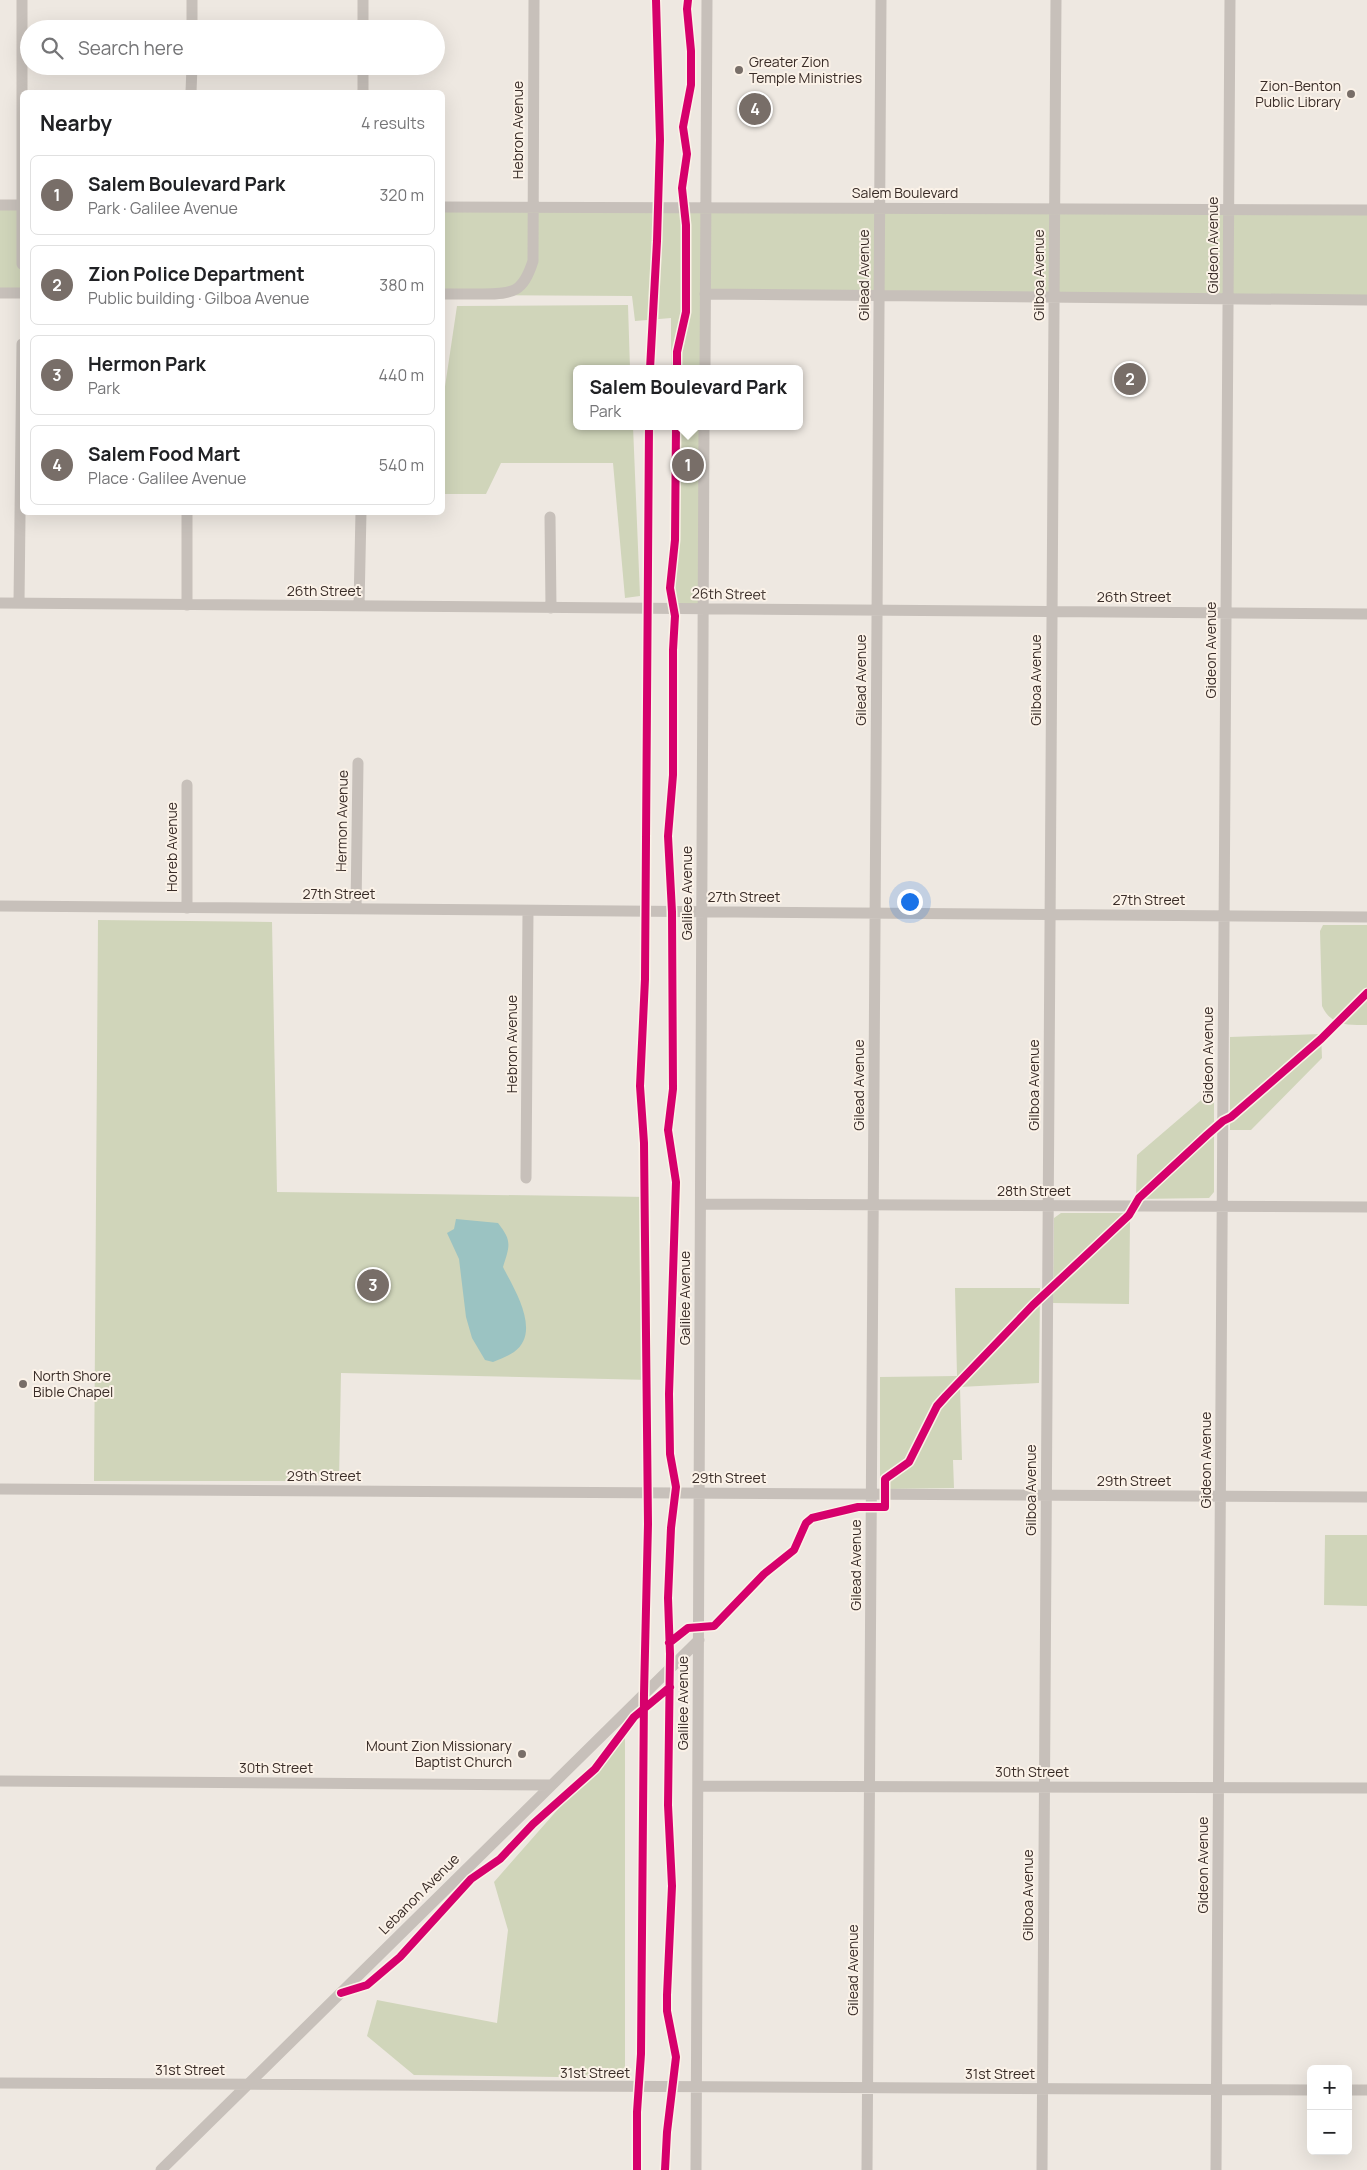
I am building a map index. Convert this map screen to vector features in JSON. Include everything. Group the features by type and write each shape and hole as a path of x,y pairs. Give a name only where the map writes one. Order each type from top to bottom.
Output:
{"street":[{"path":"22,0 22,20"},
{"path":"192,0 192,20"},
{"path":"363,20 364,0"},
{"name":"Hebron Avenue","path":"445,294 508,294 522,283 528,275 533,261 534,0"},
{"path":"705,365 707,0"},
{"name":"Gilead Avenue","path":"867,2170 881,0"},
{"name":"Gilboa Avenue","path":"1042,2170 1056,0"},
{"name":"Gideon Avenue","path":"1216,2170 1230,0"},
{"path":"22,75 22,90"},
{"path":"192,75 192,90"},
{"path":"363,75 363,90"},
{"path":"0,205 20,205"},
{"name":"Salem Boulevard","path":"445,207 1367,210"},
{"path":"0,293 20,293"},
{"path":"705,294 1367,300"},
{"name":"Galilee Avenue","path":"696,2170 704,430"},
{"path":"19,604 20,515"},
{"path":"187,515 187,605"},
{"path":"359,606 361,515"},
{"path":"550,517 551,608"},
{"name":"26th Street","path":"0,603 1367,614"},
{"name":"Hermon Avenue","path":"356,909 358,764"},
{"name":"Horeb Avenue","path":"187,785 188,908"},
{"name":"27th Street","path":"0,906 1367,916"},
{"name":"Hebron Avenue","path":"526,1178 528,911"},
{"name":"28th Street","path":"701,1204 1367,1207"},
{"name":"29th Street","path":"0,1489 1367,1497"},
{"name":"Lebanon Avenue","path":"161,2170 699,1640"},
{"name":"30th Street","path":"0,1781 551,1785"},
{"name":"30th Street","path":"698,1786 1367,1788"},
{"name":"31st Street","path":"0,2083 1307,2090"},
{"path":"1352,2090 1367,2090"}],"green space":[{"path":"0,205 20,205 20,293 0,293"},
{"path":"445,207 1367,210 1367,300 705,294 705,365 671,365 671,318 635,321 632,296 445,295"},
{"path":"628,305 630,365 573,365 573,430 633,430 640,596 625,598 613,463 501,463 486,494 445,494 445,387 457,306"},
{"path":"672,430 704,430 703,609 673,608"},
{"path":"98,920 272,922 277,1192 649,1197 652,1380 341,1373 339,1481 94,1481"},
{"path":"1323,925 1367,925 1367,1025 1335,1021 1326,1013 1322,1006 1320,931"},
{"path":"1321,1034 1322,1058 1251,1130 1230,1130 1230,1037"},
{"path":"1214,1089 1214,1192 1209,1198 1136,1199 1137,1155"},
{"path":"1061,1213 1124,1213 1130,1222 1129,1304 1053,1303 1054,1218"},
{"path":"955,1288 1040,1288 1039,1383 960,1387 962,1460 953,1460 954,1488 887,1489 880,1484 880,1377 957,1376"},
{"path":"1325,1535 1367,1535 1367,1606 1324,1605"},
{"path":"625,1733 625,2078 414,2075 367,2036 377,2000 497,2023 508,1930 494,1882"}],"water":[{"path":"456,1219 498,1223 508,1239 508,1248 503,1267 519,1298 526,1322 526,1333 522,1344 514,1352 493,1362 485,1360 472,1338 466,1317 459,1259 447,1233 454,1229"}],"cycle path":[{"path":"650,365 660,140 656,0"},
{"path":"677,365 677,352 686,312 686,225 682,188 687,154 683,127 691,85 688,0"},
{"path":"637,2170 637,2112 641,2054 644,1694 648,1524 644,1143 640,1086 645,979 649,430"},
{"path":"665,2170 667,2132 676,2057 667,2011 672,1886 668,1805 670,1654 668,1598 671,1528 676,1487 670,1454 669,1394 676,1182 668,1130 673,1089 672,912 668,836 673,775 673,650 675,616 670,588 675,540 676,430"},
{"path":"669,1643 688,1628 714,1626 764,1574 794,1550 806,1523 812,1518 858,1507 885,1507 885,1479 909,1462 937,1406 946,1396 1033,1305 1129,1215 1139,1198 1223,1121 1231,1117 1321,1039 1367,993"},
{"path":"341,1993 367,1985 400,1957 471,1879 500,1859 533,1824 595,1769 634,1717 670,1687"}],"place":[{"name":"Greater Zion Temple Ministries","path":"739,70"},
{"name":"Zion-Benton Public Library","path":"1351,94"},
{"name":"Salem Food Mart","path":"755,109"},
{"name":"Zion Police Department","path":"1130,379"},
{"name":"Salem Boulevard Park","path":"688,465"},
{"name":"Hermon Park","path":"373,1285"},
{"name":"North Shore Bible Chapel","path":"23,1384"},
{"name":"Mount Zion Missionary Baptist Church","path":"522,1754"}]}
